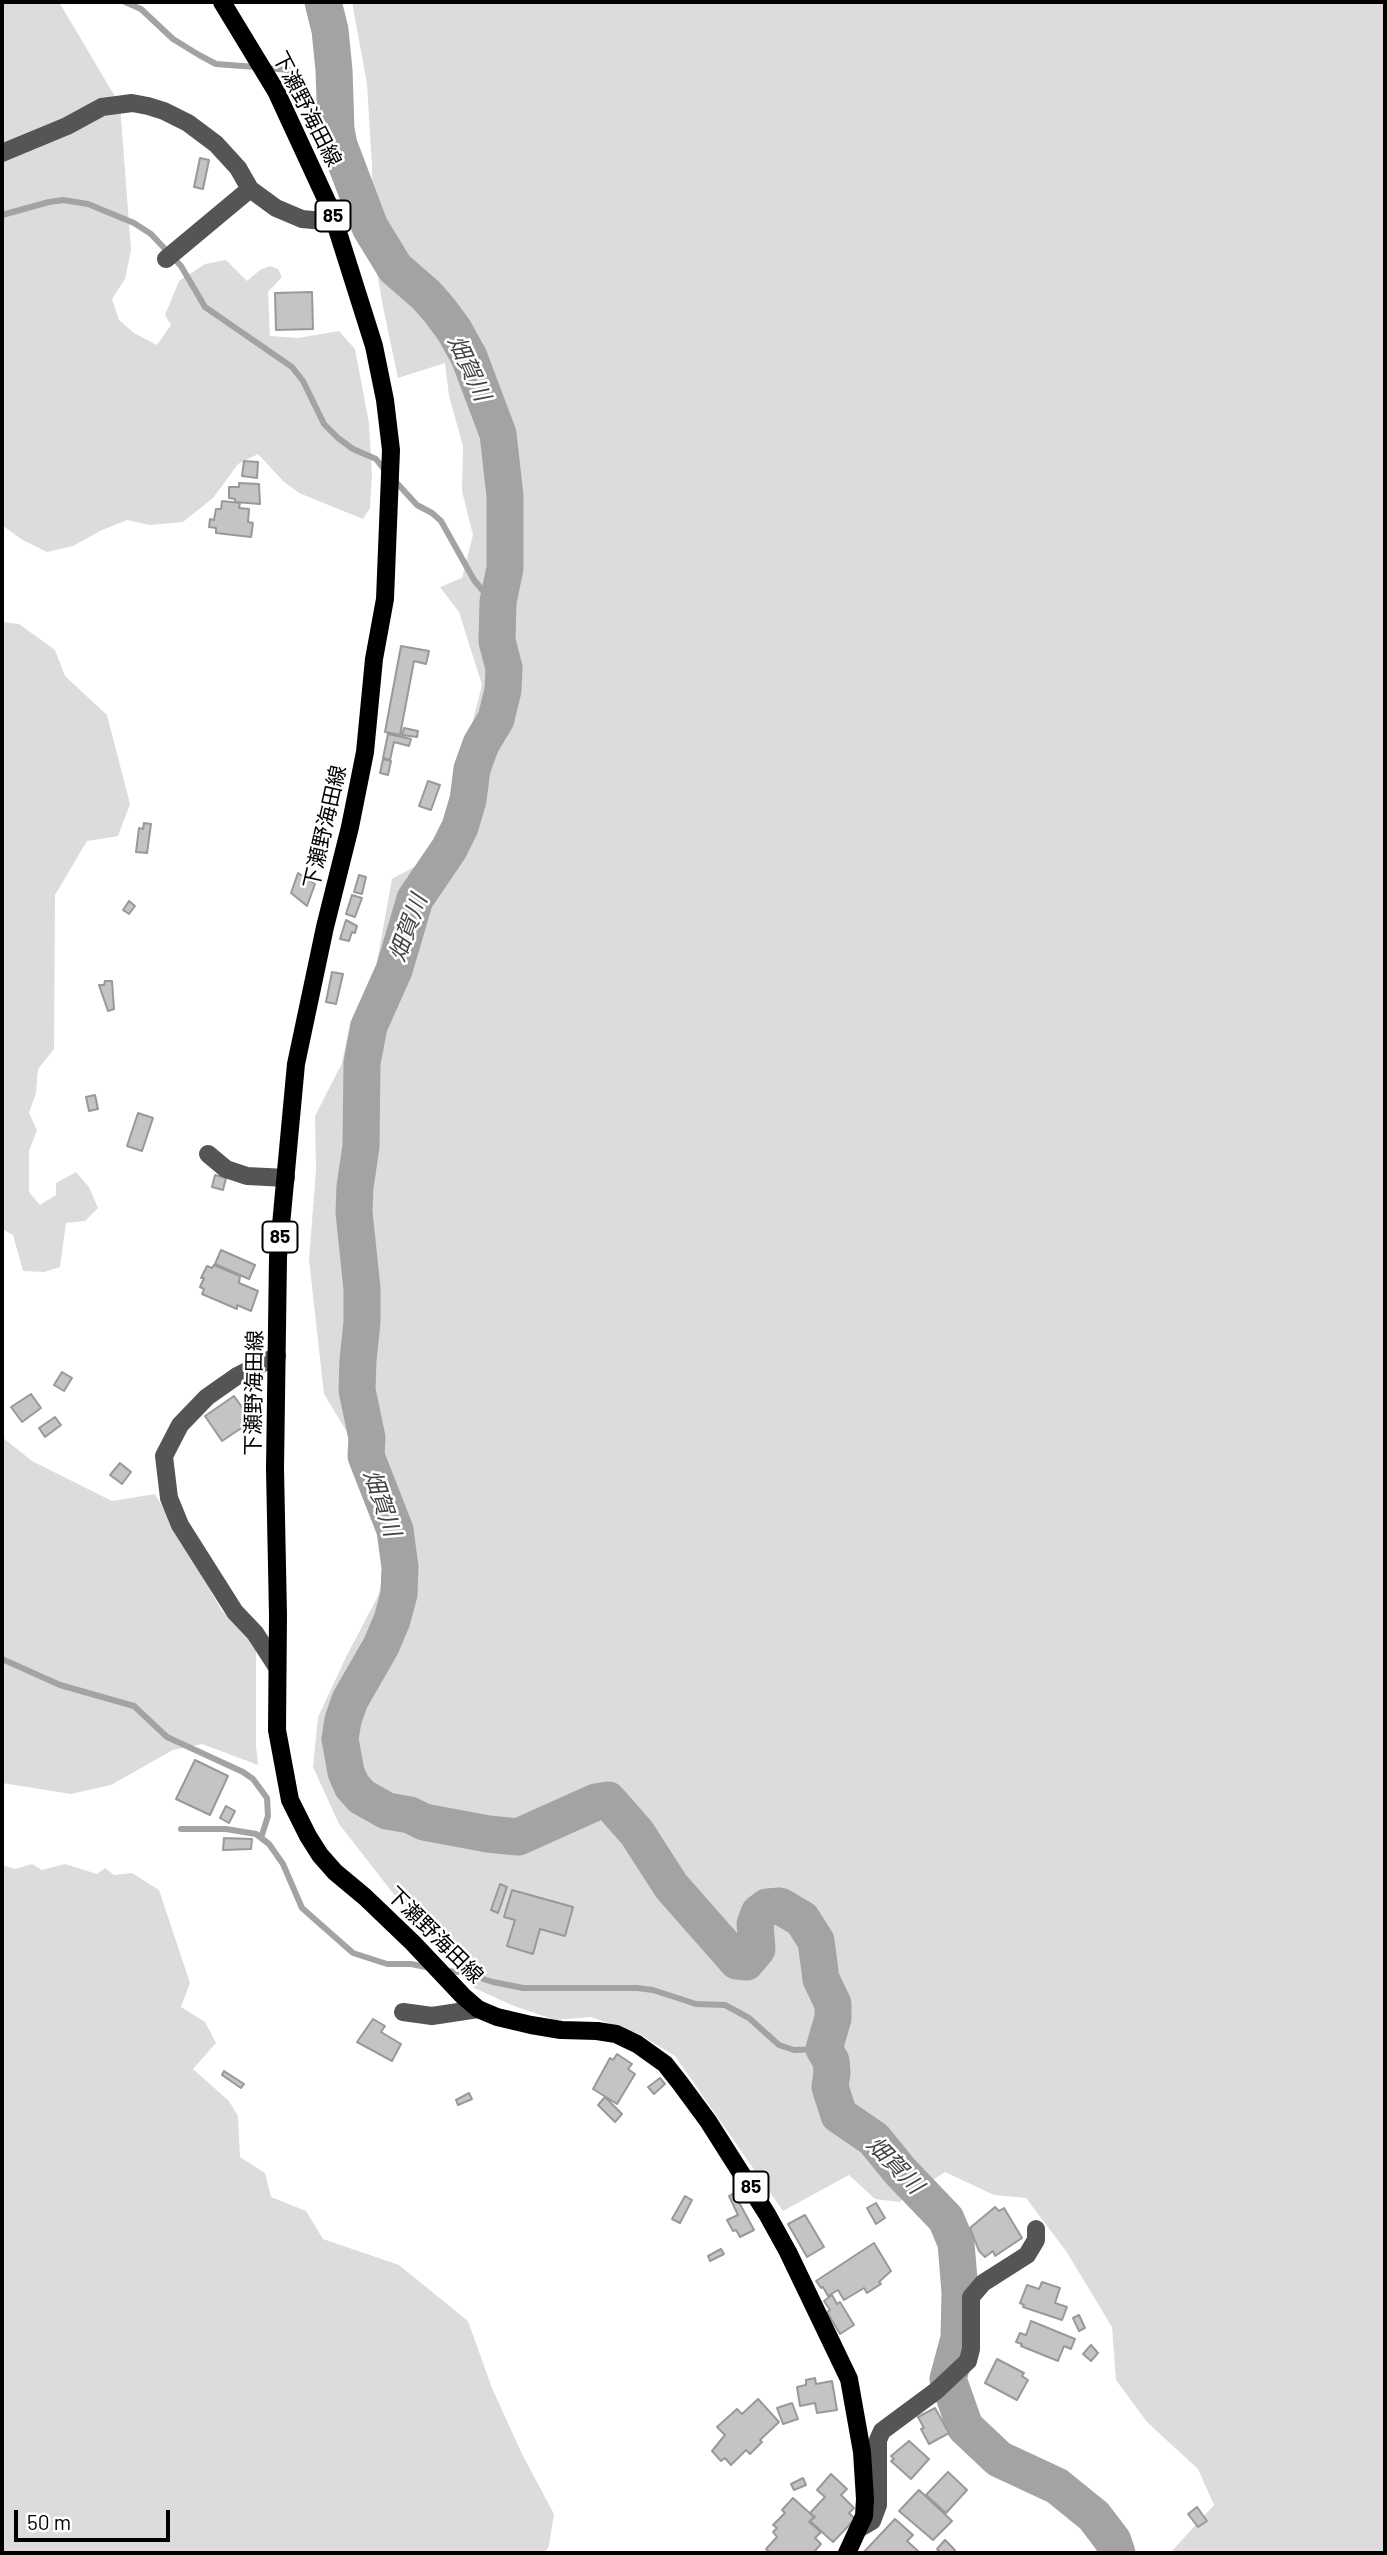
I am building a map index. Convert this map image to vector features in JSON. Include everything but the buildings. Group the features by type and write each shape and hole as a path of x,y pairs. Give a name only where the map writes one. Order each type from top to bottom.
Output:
{"main road":[{"name":"下瀬野海田線","path":"222,2 276,91 335,222 374,346 385,400 391,450 385,598 374,659 365,752 296,1064 278,1257 275,1469 277,1730 287,1789 298,1819 320,1855 478,2009 530,2025 616,2034 637,2044 666,2064 748,2181 778,2233 849,2379 862,2452 864,2516 847,2553"}],"street":[{"path":"2,153 67,126 102,107 132,103 164,111 188,123 223,152 238,168 250,189 276,208 302,219 335,222"},
{"path":"166,259 250,189"},
{"path":"208,1154 226,1169 247,1175 286,1178"},
{"path":"277,1356 237,1376 207,1397 180,1425 163,1456 169,1498 180,1525 236,1612 255,1633 277,1667"},
{"path":"403,2012 432,2016 478,2009"},
{"path":"860,2528 872,2521 878,2505 878,2440 882,2431 962,2369 968,2361 971,2349 971,2297 982,2283 1027,2255 1036,2240 1036,2229"}],"shaded area":[{"path":"2,2 59,2 120,105 131,250 125,279 112,299 119,320 134,333 157,345 171,325 165,315 179,281 205,264 226,260 247,281 260,270 270,266 278,269 282,277 268,292 270,336 298,338 339,331 355,349 369,423 372,474 370,508 363,519 299,493 283,481 258,454 238,464 213,498 183,522 150,525 127,520 73,546 47,552 21,539 2,525"},
{"path":"352,2 1385,2 1385,2553 1170,2553 1214,2505 1198,2469 1147,2422 1116,2380 1112,2327 1066,2251 1026,2198 994,2195 945,2172 899,2202 875,2199 849,2175 783,2211 675,2056 639,2034 591,2017 555,2020 474,1988 392,1892 339,1824 313,1767 318,1717 378,1596 390,1547 362,1477 350,1437 324,1394 309,1260 316,1169 315,1116 342,1063 350,1022 371,995 392,879 421,863 441,840 463,790 469,736 482,685 459,612 440,587 462,578 473,535 462,491 463,446 449,396 445,363 398,378 383,307 372,243 372,165 367,84"},
{"path":"2,622 19,624 55,650 65,676 107,715 130,804 118,836 87,841 55,895 54,1049 38,1069 36,1093 29,1113 37,1130 29,1151 29,1192 40,1205 56,1195 56,1183 76,1172 89,1187 98,1208 85,1221 66,1223 60,1267 44,1272 23,1271 13,1235 2,1229"},
{"path":"2,1437 32,1461 112,1501 155,1494 222,1611 256,1644 258,1765 202,1744 173,1750 111,1785 71,1794 2,1783"},
{"path":"32,1864 42,1870 65,1864 97,1874 105,1868 114,1875 132,1873 159,1890 190,1983 181,2007 205,2022 216,2043 193,2069 229,2101 238,2116 240,2157 265,2173 271,2197 306,2211 323,2239 399,2265 468,2321 492,2388 522,2454 554,2514 549,2546 544,2553 2,2553 2,1865 15,1869"}],"waterway":[{"path":"125,2 141,9 173,39 216,64 256,67"},
{"name":"畑賀川","path":"323,2 330,30 339,145 370,227 395,268 440,311 469,357 498,434 505,496 505,568 498,602 497,641 504,668 503,690 496,719 481,744 472,769 468,800 460,827 449,849 415,899 394,970 369,1026 362,1063 361,1146 354,1212 362,1289 357,1390 367,1438 366,1456 395,1530 400,1567 399,1594 392,1620 381,1646 350,1700 343,1720 340,1739 346,1772 352,1786 362,1797 387,1811 410,1815 424,1822 488,1834 518,1837 596,1802 608,1800 637,1833 671,1886 737,1961 746,1962 757,1949 755,1924 759,1913 767,1907 780,1906 802,1919 816,1941 821,1979 833,2004 833,2018 824,2049 831,2061 830,2087 839,2115 874,2139 946,2219 956,2243 960,2292 959,2338 948,2379 965,2427 999,2459 1057,2486 1094,2516 1113,2541 1117,2553"},
{"path":"267,68 289,70 302,79 314,105 336,130"},
{"path":"2,215 63,200 88,204 134,223 151,234 181,266 205,307 292,367 303,381 324,424 353,449 376,459 387,473"},
{"path":"395,481 417,505 441,521 474,580 498,602"},
{"path":"2,1659 60,1685 134,1706 167,1737 243,1772 253,1779 267,1798 268,1816 261,1838"},
{"path":"181,1829 226,1829 256,1834 269,1844 283,1864 302,1908 353,1953 387,1964 411,1964 431,1968"},
{"path":"445,1971 461,1972 523,1988 653,1990 696,2004 725,2005 749,2018 779,2045 794,2050 824,2049"}]}
